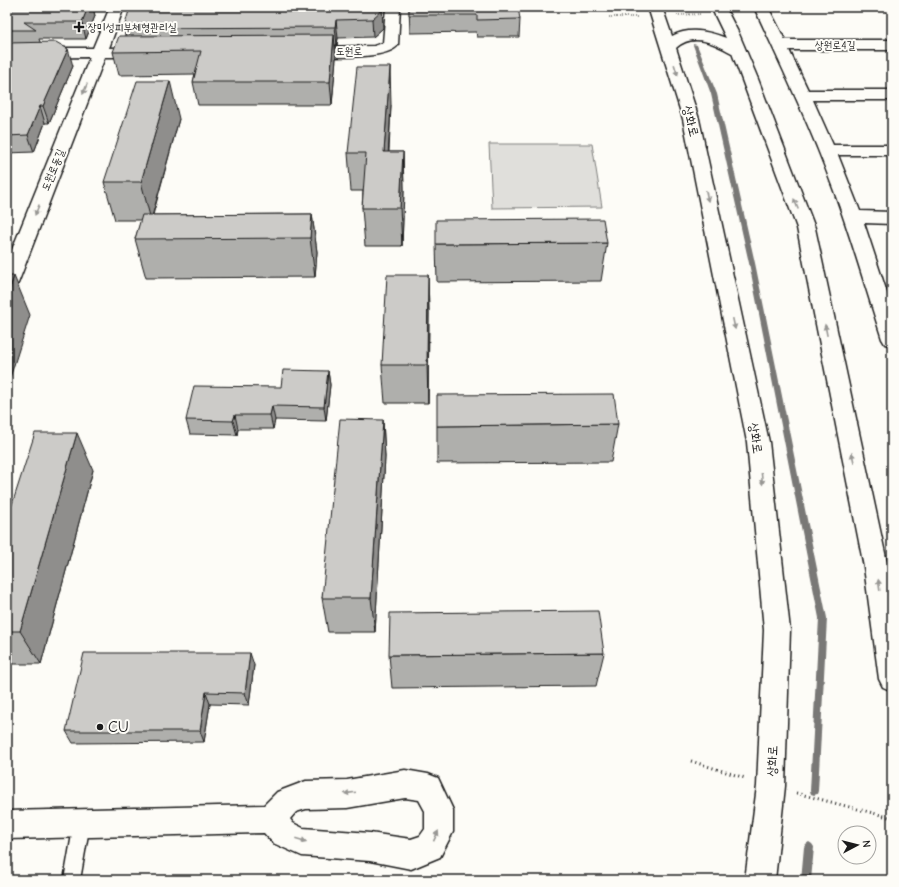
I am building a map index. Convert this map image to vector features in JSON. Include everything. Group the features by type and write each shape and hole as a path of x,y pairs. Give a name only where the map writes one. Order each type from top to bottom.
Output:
{"street":[{"name":"도원로동길","path":"7,286 117,7"},
{"name":"도원로","path":"290,52 377,51 390,45 393,7"},
{"path":"760,7 803,95 827,150 853,217 892,339"},
{"path":"719,10 738,50 760,104 787,182 806,228 876,567 892,679"},
{"name":"상화로","path":"656,12 691,119 758,442 777,630 771,786 760,880"},
{"path":"668,47 674,40 684,35 702,35 722,41 738,50"},
{"name":"상원로4길","path":"778,45 892,45"},
{"path":"7,53 155,52"},
{"path":"803,95 892,95"},
{"path":"827,150 892,150"},
{"path":"853,217 892,218"},
{"path":"7,825 270,818 287,802 306,795 347,794 405,784 428,788 439,810 439,832 430,847 411,854 370,847 302,842 283,833 270,818"}],"lane":[{"path":"72,880 82,823"}],"path":[{"path":"608,18 656,12 719,10"}],"shaded area":[{"path":"489,144 592,144 602,207 492,208"}],"building":[{"path":"7,7 88,7 82,22 24,22 36,30 7,30"},
{"path":"130,7 382,7 382,10 372,19 336,20 335,27 124,28"},
{"path":"409,7 518,7 520,19 477,20 477,15 409,15"},
{"path":"334,35 330,82 193,82 201,51 113,52 119,36"},
{"path":"56,42 68,49 43,106 40,106 28,135 7,136 7,43"},
{"path":"357,67 390,67 384,152 403,152 400,208 362,208 366,153 348,153"},
{"path":"137,81 170,81 141,182 104,182"},
{"path":"312,214 310,238 135,239 142,215"},
{"path":"603,219 607,243 436,244 436,220"},
{"path":"387,275 428,275 427,365 382,365"},
{"path":"7,276 14,276 7,297"},
{"path":"283,370 328,371 324,407 272,406 270,415 235,415 233,421 186,420 194,386 281,387"},
{"path":"614,394 618,424 437,426 437,395"},
{"path":"340,419 383,420 371,598 322,598"},
{"path":"35,433 77,433 20,631 7,631 7,520"},
{"path":"598,611 604,653 389,655 390,613"},
{"path":"84,653 250,653 245,693 206,692 200,731 66,731"}],"waterway":[{"path":"695,45 714,94 752,263 823,618 814,791"},
{"path":"806,880 809,847"}],"place":[{"name":"장미성피부체형관리실","path":"79,27"},
{"name":"CU","path":"100,727"}]}
